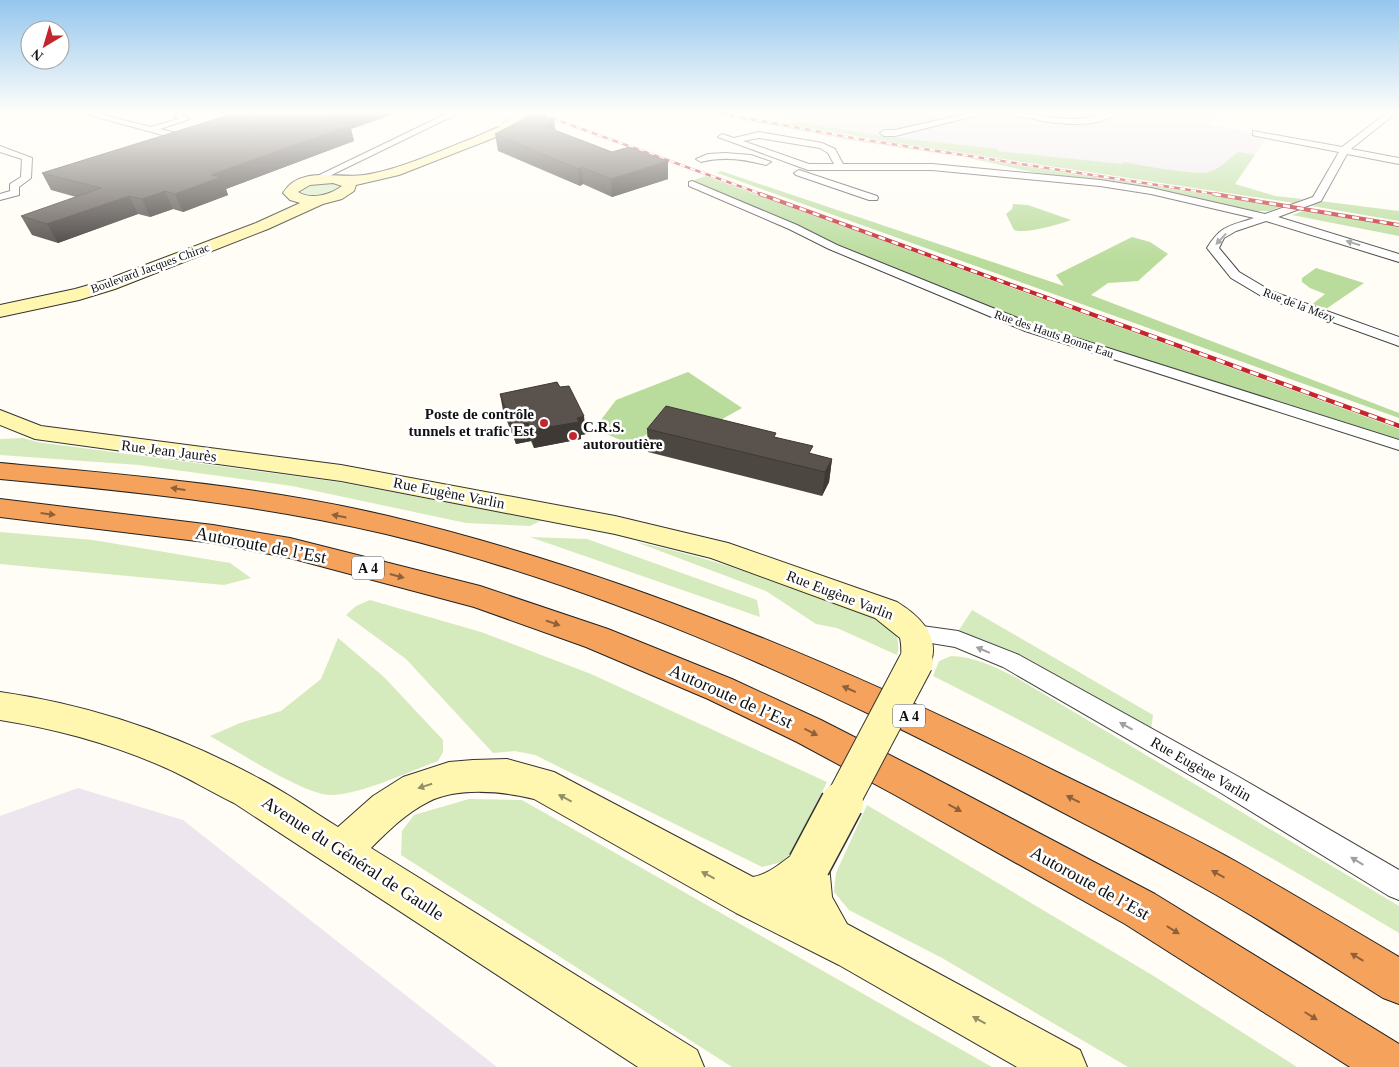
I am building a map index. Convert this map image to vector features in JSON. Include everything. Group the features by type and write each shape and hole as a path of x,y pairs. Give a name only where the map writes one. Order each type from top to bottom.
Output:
{"highway":[{"name":"A 4","path":"0,471 140,484 274,503 377,523 506,557 613,592 758,648 935,728 1219,874 1399,982"},
{"name":"Autoroute de l’Est","path":"0,508 213,534 290,548 480,597 597,638 720,689 809,731 908,783 1140,909 1392,1067"}],"main road":[{"name":"Boulevard Jacques Chirac","path":"295,204 290,194 292,189 312,181 367,180 419,162"},
{"name":"Boulevard Jacques Chirac","path":"0,311 79,294 109,285 262,226 295,204 336,196 343,180"},
{"name":"Rue Jean Jaurès","path":"0,417 35,432 64,438 340,473"},
{"name":"Rue Eugène Varlin","path":"340,473 615,525 718,550 886,610 903,620 916,647"},
{"path":"751,898 775,892 809,865 916,647"},
{"name":"Avenue du Général de Gaulle","path":"0,706 34,710 107,730 179,757 247,791 680,1067"},
{"path":"342,850 376,817 417,789 445,780 508,776 541,784 751,898 831,938 1063,1067"},
{"path":"809,865 812,902 831,938"}],"street":[{"path":"5,196 16,191 16,184 26,178 27,162"},
{"path":"343,180 374,162"},
{"path":"765,162 873,198"},
{"path":"790,162 802,166 828,168 932,167 1100,183 1164,193 1284,222 1399,258"},
{"path":"837,162 840,168"},
{"path":"1264,218 1317,199 1337,162"},
{"path":"811,177 828,171 828,168"},
{"name":"Rue des Hauts Bonne Eau","path":"692,184 784,223 833,247 1030,328 1399,445"},
{"name":"Rue de la Mézy","path":"1264,218 1232,229 1220,236 1213,248 1235,275 1267,294 1399,342"},
{"name":"Rue Eugène Varlin","path":"916,647 958,639 1010,661 1230,785 1399,886"}],"shaded area":[{"path":"1067,162 1250,162 1234,184"},
{"path":"78,788 183,820 497,1067 0,1067 0,816"}],"green space":[{"path":"986,162 1283,206 1270,211 1256,211 1188,196 1037,173"},
{"path":"1021,162 1101,162 1122,164 1124,162 1168,170 1203,173 1213,171 1226,162 1250,162 1235,184 1275,196 1303,199 1294,203"},
{"path":"721,171 1064,286 1056,275 1132,237 1150,242 1168,254 1138,281 1108,283 1091,295 1399,413 1399,418 717,173"},
{"path":"706,176 1399,429 1399,440 1034,330 827,244 691,181"},
{"path":"327,182 339,184 341,187 329,193 313,197 297,192 303,186"},
{"path":"1320,201 1399,211 1399,221 1312,206"},
{"path":"1013,204 1028,205 1071,220 1034,230 1014,230 1006,214 1012,209"},
{"path":"1306,210 1399,226 1399,236 1292,215"},
{"path":"1316,268 1364,283 1323,311 1310,306 1325,294 1310,288 1302,282 1302,278"},
{"path":"688,372 742,408 699,432 663,425 630,444 594,429 616,400"},
{"path":"23,438 37,442 338,482 542,520 530,526 466,523 292,486 139,465 0,455 0,439"},
{"path":"0,532 93,540 230,563 251,578 224,585 0,564"},
{"path":"530,537 587,539 757,600 760,617"},
{"path":"636,542 738,569 872,617 890,627 895,633 898,644 897,655 837,628 816,624 766,591"},
{"path":"370,600 481,632 591,674 827,782 793,852 782,862 762,867 535,755 515,751 493,753 406,659 346,615 356,606"},
{"path":"972,610 1153,715 1151,730 1032,663 959,630"},
{"path":"338,638 384,677 443,740 443,752 438,761 354,792 329,795 317,793 303,787 252,761 210,736 240,723 281,711 321,679"},
{"path":"951,656 977,660 1017,678 1399,906 1399,933 1168,800 933,676 939,661"},
{"path":"469,799 522,800 992,1067 732,1067 401,855 402,831 414,815"},
{"path":"867,805 1152,975 1297,1067 1128,1067 942,958 849,910 834,892 836,873"}],"building":[{"path":"78,162 248,162 211,175 221,177 175,194 165,191 142,199 129,196 47,224 21,216 101,188 42,173"},
{"path":"561,162 665,162 611,179 581,167 578,169"},
{"path":"557,382 560,387 569,386 584,416 577,418 579,422 531,430 528,423 512,426 500,394"},
{"path":"666,406 776,433 774,437 813,446 809,453 832,459 825,472 647,429"}],"railway":[{"path":"672,162 764,195"},
{"path":"1007,162 1222,195"},
{"path":"760,194 1050,299"},
{"path":"1214,194 1399,225"},
{"path":"1047,298 1399,426"}],"place":[{"name":"Poste de contrôle tunnels et trafic Est","path":"544,423"},
{"name":"C.R.S. autoroutière","path":"573,436"}]}
